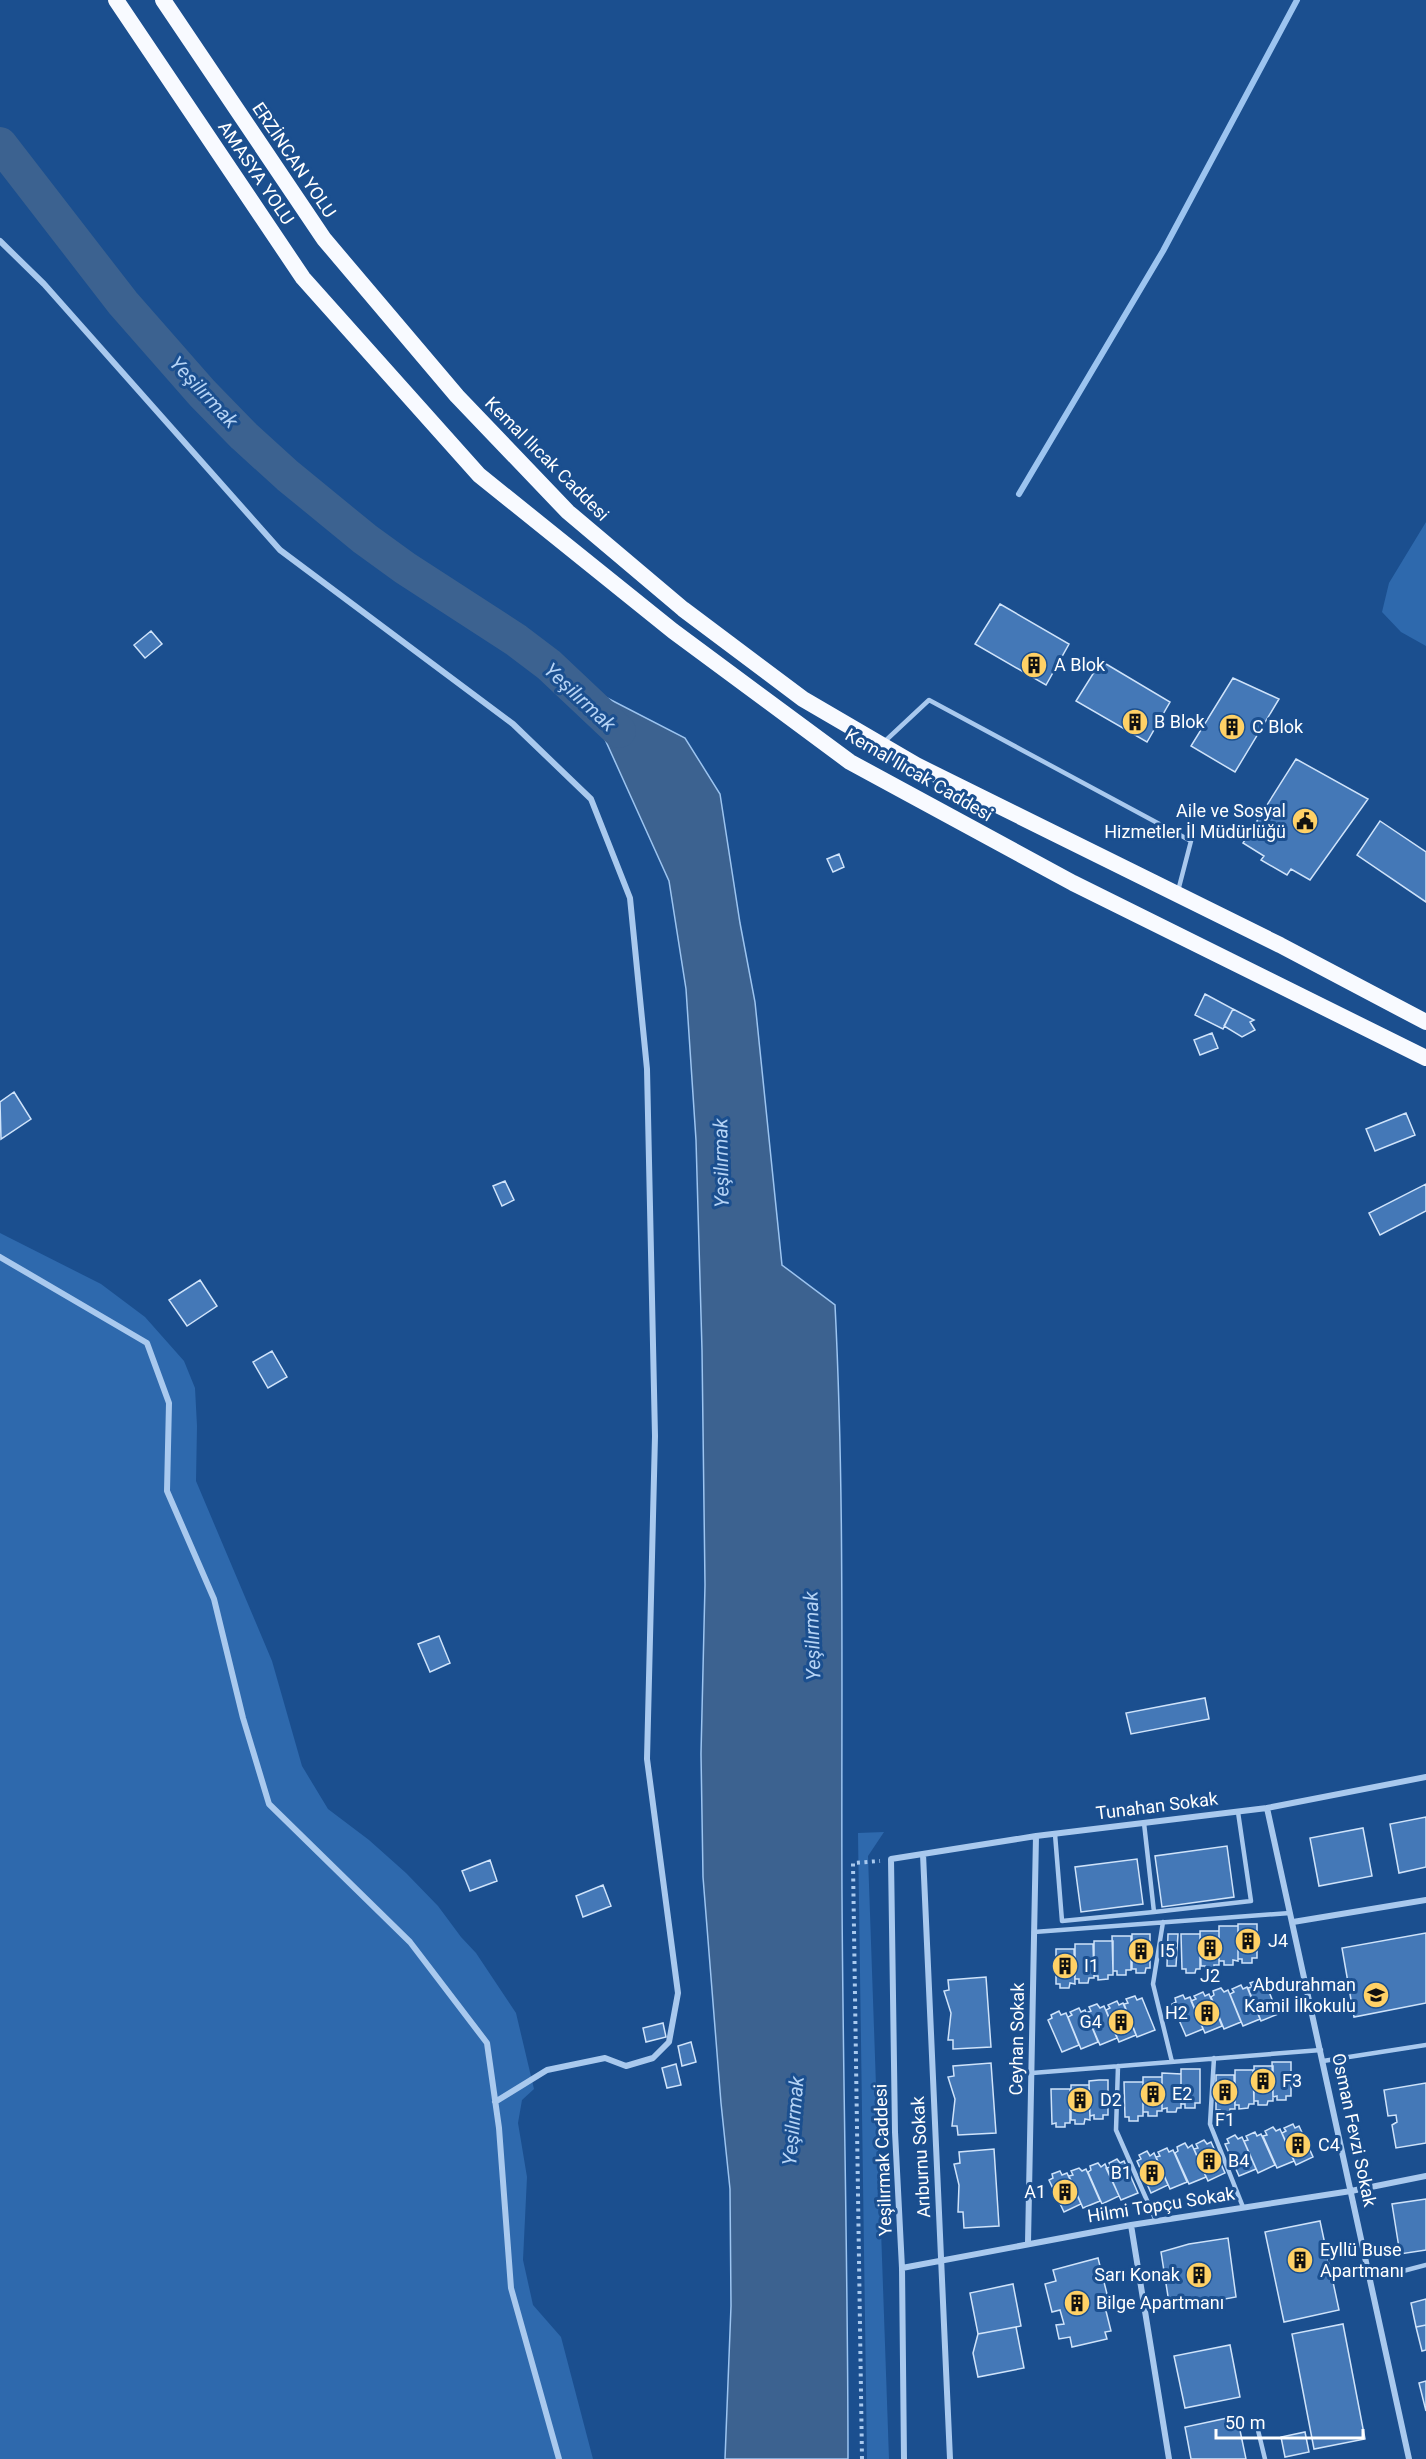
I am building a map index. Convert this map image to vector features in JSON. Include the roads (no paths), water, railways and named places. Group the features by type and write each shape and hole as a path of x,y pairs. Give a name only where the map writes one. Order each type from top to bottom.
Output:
{"highway":[{"name":"AMASYA YOLU","path":"116,0 303,278 376,359"},
{"name":"ERZİNCAN YOLU","path":"163,0 324,239 404,333"},
{"name":"Kemal Ilıcak Caddesi","path":"404,333 457,396 568,512 682,609 803,699 916,765 1177,894 1426,1022"},
{"name":"Kemal Ilıcak Caddesi","path":"376,359 480,475 673,631 850,762 1073,883 1426,1058"}],"street":[{"path":"0,241 44,284 280,550 513,724 591,799 630,898 647,1069 655,1436 647,1760 678,1993 669,2042 653,2058 626,2066 605,2058 548,2070 495,2102"},
{"path":"0,1257 147,1343 169,1403 167,1491 214,1599 243,1718 269,1804 417,1951 487,2043 495,2102 511,2288 559,2459"},
{"name":"Tunahan Sokak","path":"891,1859 1036,1836 1267,1808 1426,1777"},
{"name":"Osman Fevzi Sokak","path":"1267,1808 1409,2459"},
{"name":"Ceyhan Sokak","path":"1029,2243 1036,1836"},
{"name":"Arıburnu Sokak","path":"923,1854 950,2459"},
{"name":"Yeşilırmak Caddesi","path":"891,1859 895,2132 902,2268 904,2459"},
{"path":"1293,1922 1426,1899"},
{"name":"Hilmi Topçu Sokak","path":"902,2268 1131,2224 1351,2191 1426,2176"},
{"path":"1131,2224 1169,2459"}],"lane":[{"path":"881,745 928,700 1191,841 1177,894"},
{"path":"1055,1834 1062,1921 1251,1901 1238,1812"},
{"path":"1144,1823 1154,1912"},
{"path":"1034,1932 1290,1913"},
{"path":"1163,1922 1153,1984 1173,2062"},
{"path":"1323,2061 1426,2045"},
{"path":"1032,2073 1321,2050"},
{"path":"1214,2058 1210,2124 1243,2207"},
{"path":"1118,2066 1116,2130 1156,2221"},
{"path":"1403,2271 1426,2265"},
{"path":"1256,2422 1265,2459"}],"water":[{"path":"580,684 685,738 720,794 755,1002 782,1265 835,1305 841,1527 848,2459 725,2459 731,2306 730,2189 703,1877 701,1754 705,1585 702,1350 696,1140 686,989 669,881"}],"waterway":[{"path":"1019,494 1163,251 1297,0"},
{"name":"Yeşilırmak","path":"0,144 123,303 202,393 244,436 288,476 365,539 405,568 516,640 549,665 619,731"}],"place":[{"name":"A Blok","path":"1034,665"},
{"name":"B Blok","path":"1135,722"},
{"name":"C Blok","path":"1232,727"},
{"name":"Aile ve Sosyal Hizmetler İl Müdürlüğü","path":"1305,821"},
{"name":"J4","path":"1248,1941"},
{"name":"J2","path":"1210,1948"},
{"name":"I5","path":"1141,1951"},
{"name":"I1","path":"1065,1966"},
{"name":"Abdurahman Kamil İlkokulu","path":"1376,1995"},
{"name":"H2","path":"1207,2013"},
{"name":"G4","path":"1121,2022"},
{"name":"F3","path":"1263,2081"},
{"name":"F1","path":"1225,2092"},
{"name":"E2","path":"1153,2094"},
{"name":"D2","path":"1080,2100"},
{"name":"C4","path":"1298,2145"},
{"name":"B4","path":"1209,2161"},
{"name":"B1","path":"1152,2173"},
{"name":"A1","path":"1065,2192"},
{"name":"Eyllü Buse Apartmanı","path":"1300,2260"},
{"name":"Sarı Konak","path":"1199,2275"},
{"name":"Bilge Apartmanı","path":"1077,2303"}]}
